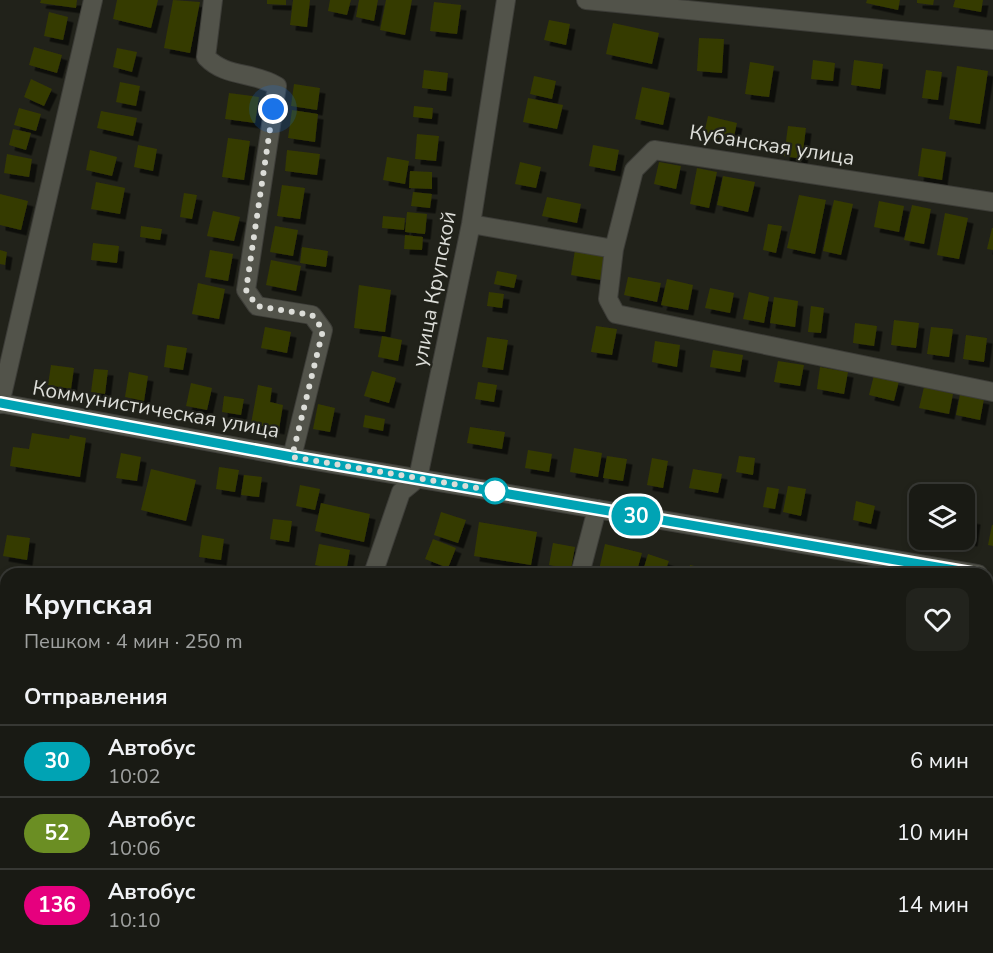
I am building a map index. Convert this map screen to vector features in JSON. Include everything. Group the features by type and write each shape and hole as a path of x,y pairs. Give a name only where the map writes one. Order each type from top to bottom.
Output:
{"street":[{"path":"0,404 93,0"},
{"path":"213,0 206,57 218,69 265,78 277,86 246,290 257,306 312,315 323,330 292,457"},
{"name":"улица Крупской","path":"418,478 471,224 506,0"},
{"path":"586,0 993,40"},
{"name":"Кубанская улица","path":"993,202 654,150 634,170 614,249 608,299 616,314 993,392"},
{"path":"471,224 614,249"},
{"name":"Коммунистическая улица","path":"0,404 292,457 943,568"},
{"path":"375,568 400,492 418,478"},
{"path":"582,568 597,509"}],"building":[{"path":"41,0 77,0 76,8 40,3"},
{"path":"117,0 158,0 151,28 113,19"},
{"path":"173,0 200,2 190,53 164,48"},
{"path":"267,0 286,0 286,5 267,4"},
{"path":"293,0 310,0 307,27 290,25"},
{"path":"330,0 351,0 347,15 328,11"},
{"path":"359,0 378,0 374,21 356,17"},
{"path":"386,0 412,0 405,35 380,30"},
{"path":"867,0 900,0 898,10 866,3"},
{"path":"917,0 934,0 933,5 917,3"},
{"path":"955,0 983,0 981,12 953,7"},
{"path":"434,2 461,5 457,34 430,31"},
{"path":"49,12 68,17 63,40 44,36"},
{"path":"549,20 570,24 566,45 544,40"},
{"path":"613,23 659,33 652,64 606,54"},
{"path":"699,38 724,39 722,73 697,71"},
{"path":"34,47 62,55 57,73 29,65"},
{"path":"117,48 137,52 132,72 113,67"},
{"path":"813,60 835,63 833,81 811,79"},
{"path":"854,60 883,64 880,89 851,85"},
{"path":"750,62 774,66 769,97 745,94"},
{"path":"957,66 988,71 980,124 949,119"},
{"path":"424,70 448,73 446,91 422,88"},
{"path":"926,70 942,72 938,100 922,98"},
{"path":"534,76 556,81 552,99 530,94"},
{"path":"31,79 52,89 44,106 24,97"},
{"path":"120,82 140,86 136,106 116,102"},
{"path":"294,84 320,88 317,110 291,106"},
{"path":"642,87 670,93 663,125 635,119"},
{"path":"229,93 259,97 255,123 225,119"},
{"path":"528,98 563,105 557,129 523,122"},
{"path":"414,106 433,108 432,119 413,117"},
{"path":"19,108 41,114 36,131 14,125"},
{"path":"292,110 318,114 315,142 288,138"},
{"path":"101,111 137,118 133,136 97,128"},
{"path":"708,116 737,123 733,141 704,134"},
{"path":"788,126 806,128 802,159 784,156"},
{"path":"13,129 31,133 26,150 9,145"},
{"path":"417,134 439,136 436,161 415,159"},
{"path":"228,138 250,141 244,180 222,177"},
{"path":"138,145 157,149 153,171 134,167"},
{"path":"593,145 619,150 615,171 589,166"},
{"path":"922,148 946,152 942,180 918,176"},
{"path":"90,150 117,157 112,176 86,170"},
{"path":"287,150 320,154 317,175 285,171"},
{"path":"7,154 32,159 29,177 4,173"},
{"path":"387,157 409,161 405,184 383,180"},
{"path":"520,162 541,167 536,188 515,184"},
{"path":"659,162 681,166 676,189 654,184"},
{"path":"697,168 717,172 709,208 690,204"},
{"path":"410,171 432,172 432,189 409,188"},
{"path":"723,176 755,182 748,212 717,205"},
{"path":"96,182 125,188 120,214 91,209"},
{"path":"282,185 305,188 300,219 277,216"},
{"path":"413,192 432,194 430,208 411,206"},
{"path":"184,193 197,195 192,219 180,217"},
{"path":"0,194 28,201 21,230 0,225"},
{"path":"799,195 826,200 815,254 787,248"},
{"path":"547,197 581,204 577,223 542,216"},
{"path":"834,200 853,204 841,255 823,251"},
{"path":"879,201 904,206 899,232 874,227"},
{"path":"912,205 931,209 924,244 904,240"},
{"path":"213,211 240,217 234,241 207,236"},
{"path":"407,212 427,214 425,234 405,232"},
{"path":"945,213 968,218 959,259 937,255"},
{"path":"383,216 405,218 404,230 382,228"},
{"path":"768,224 782,226 776,253 763,250"},
{"path":"141,226 162,229 160,240 140,237"},
{"path":"275,226 298,230 293,256 270,252"},
{"path":"993,228 993,250 987,249"},
{"path":"405,235 423,237 422,250 404,249"},
{"path":"93,243 119,246 117,263 91,260"},
{"path":"302,247 328,251 326,267 300,263"},
{"path":"0,250 7,252 5,265 0,264"},
{"path":"210,250 233,254 228,281 205,277"},
{"path":"575,250 606,255 601,280 571,275"},
{"path":"271,260 301,266 296,291 266,285"},
{"path":"497,271 517,275 514,288 494,284"},
{"path":"628,277 661,283 657,302 624,295"},
{"path":"667,279 693,285 688,310 661,305"},
{"path":"198,283 225,289 219,319 192,314"},
{"path":"359,285 391,290 385,332 354,328"},
{"path":"710,288 734,293 730,313 705,308"},
{"path":"489,292 504,294 502,308 487,306"},
{"path":"749,292 769,297 764,323 743,319"},
{"path":"774,297 798,301 795,327 770,323"},
{"path":"811,306 824,308 821,333 808,332"},
{"path":"894,320 919,323 916,348 891,345"},
{"path":"855,323 877,326 874,346 853,343"},
{"path":"596,326 617,329 612,355 591,352"},
{"path":"265,327 291,332 287,353 261,348"},
{"path":"931,327 953,329 949,357 927,354"},
{"path":"966,335 987,338 984,362 963,359"},
{"path":"382,336 402,340 398,361 378,357"},
{"path":"487,337 508,340 503,370 482,367"},
{"path":"655,341 680,345 677,367 652,362"},
{"path":"167,345 187,348 183,370 164,367"},
{"path":"713,350 743,355 740,372 710,367"},
{"path":"778,361 804,365 800,386 774,382"},
{"path":"51,365 74,368 71,389 48,385"},
{"path":"820,367 848,372 844,394 817,389"},
{"path":"94,369 108,370 105,394 91,392"},
{"path":"372,371 396,378 389,403 364,396"},
{"path":"129,372 148,376 144,401 125,397"},
{"path":"874,375 899,381 894,401 869,395"},
{"path":"478,382 497,385 494,402 475,399"},
{"path":"191,383 212,388 207,410 186,406"},
{"path":"258,385 272,388 270,402 283,405 279,429 251,424"},
{"path":"924,387 953,394 949,414 919,408"},
{"path":"960,394 984,399 980,420 956,415"},
{"path":"224,396 244,399 241,415 222,412"},
{"path":"318,404 335,408 330,432 313,429"},
{"path":"365,415 385,419 383,431 363,427"},
{"path":"470,427 505,432 502,449 467,443"},
{"path":"32,433 69,439 70,435 86,438 80,477 10,466 13,447 29,449"},
{"path":"574,448 602,453 598,477 570,472"},
{"path":"528,450 552,454 549,472 525,468"},
{"path":"121,453 141,457 137,481 116,478"},
{"path":"607,456 627,459 623,481 603,478"},
{"path":"739,456 755,458 753,475 736,472"},
{"path":"652,458 668,461 663,488 647,485"},
{"path":"219,467 239,470 235,492 216,489"},
{"path":"151,469 196,480 186,521 141,510"},
{"path":"693,469 722,474 718,493 689,488"},
{"path":"244,475 262,477 259,497 241,495"},
{"path":"300,485 320,489 315,510 296,506"},
{"path":"788,486 806,489 801,516 783,512"},
{"path":"767,487 779,489 775,509 763,507"},
{"path":"856,501 875,506 871,524 853,520"},
{"path":"321,503 370,514 364,542 315,531"},
{"path":"441,512 466,520 458,543 434,535"},
{"path":"273,519 292,521 289,542 270,539"},
{"path":"479,522 537,532 531,565 474,556"},
{"path":"993,525 993,546 988,545"},
{"path":"7,535 30,538 27,560 3,556"},
{"path":"202,535 224,539 221,560 199,557"},
{"path":"433,539 456,548 448,568 425,559"},
{"path":"553,543 575,547 571,568 549,565"},
{"path":"319,544 350,550 347,568 315,565"},
{"path":"605,544 642,553 638,568 599,568"},
{"path":"648,554 669,561 666,568 644,568"}],"bus line":[{"name":"30","path":"0,403 292,457 943,568"}],"route":[{"path":"273,109 246,290 257,306 312,315 323,330 292,457 495,491"}]}
